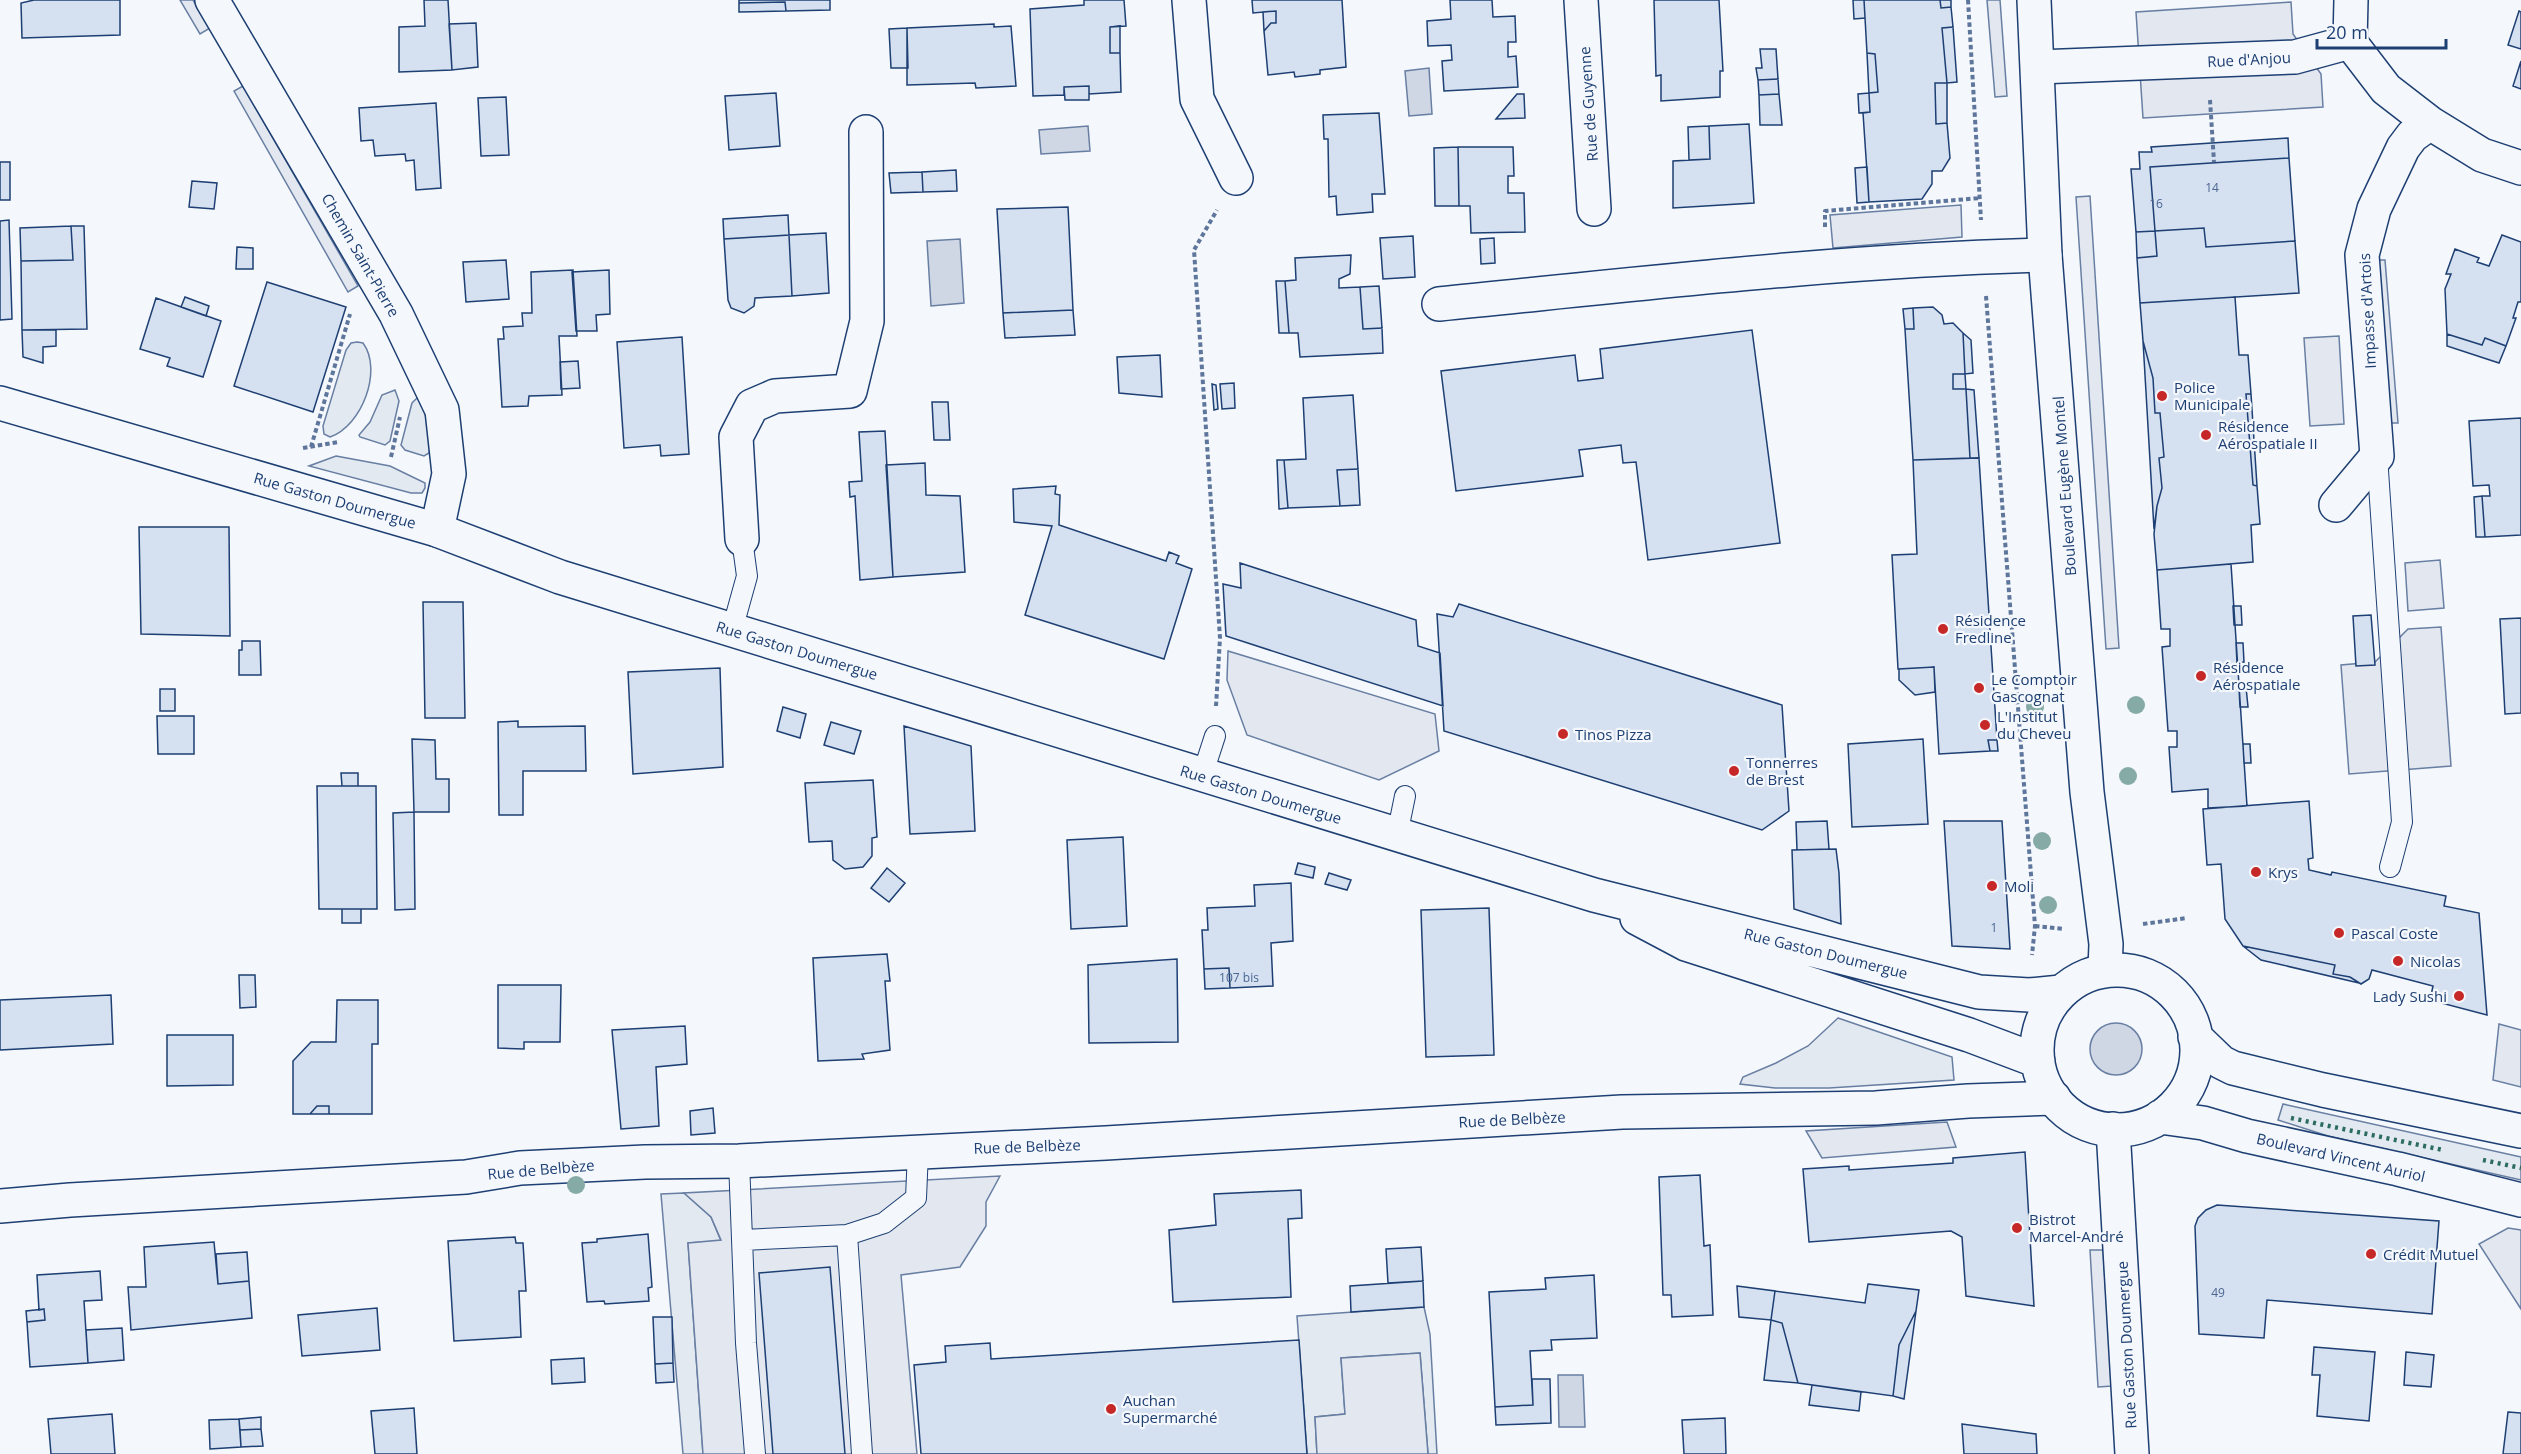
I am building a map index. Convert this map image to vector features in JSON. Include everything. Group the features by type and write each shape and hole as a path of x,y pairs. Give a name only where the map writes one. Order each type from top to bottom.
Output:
{"street":[{"name":"Chemin Saint-Pierre","path":"212,0 396,314 442,410 449,474 437,530"},
{"path":"1189,0 1197,99 1236,178"},
{"name":"Rue de Guyenne","path":"1581,0 1594,209"},
{"name":"Boulevard Eugène Montel","path":"2034,0 2046,255 2087,792 2106,944 2105,970"},
{"path":"2351,0 2350,42 2386,89 2430,123 2481,155 2521,168"},
{"name":"Rue d'Anjou","path":"2038,68 2295,57 2350,42"},
{"name":"Impasse d'Artois","path":"2377,456 2362,255 2374,209 2403,148 2412,136 2430,123"},
{"path":"742,539 736,437 753,406 775,396 850,391 867,321 866,132"},
{"path":"1439,304 1731,275 1983,256 2046,255"},
{"name":"Rue Gaston Doumergue","path":"0,403 437,530 560,577 1594,895 1979,992 2029,995 2061,992"},
{"path":"2336,505 2377,456"},
{"name":"Rue Gaston Doumergue","path":"1594,895 1686,944 1904,1016 1969,1035 2038,1061"},
{"path":"2105,970 2130,970 2153,978 2174,993 2188,1013 2195,1037 2197,1060 2192,1083 2179,1103 2160,1117 2131,1128 2096,1127 2066,1111 2043,1081 2038,1061 2038,1036 2046,1012 2061,992 2081,977 2105,970"},
{"path":"2195,1037 2221,1062 2233,1068 2323,1090 2521,1131"},
{"name":"Rue de Belbèze","path":"0,1206 81,1199 466,1177 520,1168 645,1162 739,1161 1117,1142 1622,1112 1876,1108 1968,1101 2054,1098"},
{"name":"Boulevard Vincent Auriol","path":"2160,1117 2203,1123 2247,1136 2398,1168 2521,1200"},
{"name":"Rue Gaston Doumergue","path":"2113,1129 2132,1454"}],"lane":[{"path":"2377,456 2402,822 2390,867"},
{"path":"732,630 747,576 742,539"},
{"path":"1202,776 1215,736"},
{"path":"1397,835 1405,796"},
{"path":"743,1240 847,1235 884,1223 916,1198 918,1151"},
{"path":"739,1161 746,1343 755,1454"},
{"path":"847,1235 862,1454"}],"path":[{"path":"1968,0 1983,256 2035,926"},
{"path":"2207,61 2214,162"},
{"path":"1215,736 1220,638 1194,249 1236,178"},
{"path":"310,447 351,310"},
{"path":"2155,923 2187,918"}],"shaded area":[{"path":"180,0 193,0 210,28 200,34"},
{"path":"1987,0 2000,0 2007,96 1995,97"},
{"path":"2291,2 2293,34 2321,74 2323,107 2143,118 2136,12"},
{"path":"1429,68 1432,114 1409,116 1405,71"},
{"path":"243,86 358,286 348,292 234,91"},
{"path":"1088,126 1090,151 1041,154 1039,130"},
{"path":"2090,196 2119,648 2106,649 2076,197"},
{"path":"1961,205 1962,237 1833,248 1830,215"},
{"path":"960,239 964,303 931,306 927,241"},
{"path":"2374,260 2385,260 2398,423 2386,423"},
{"path":"2339,336 2344,424 2310,426 2304,338"},
{"path":"351,343 363,343 369,354 370,382 360,410 341,431 330,437 324,434 323,426 346,350"},
{"path":"395,390 399,401 390,441 385,445 360,437 359,435 370,422 382,395"},
{"path":"417,398 422,399 431,441 429,453 424,456 405,450 401,445 412,403"},
{"path":"336,456 390,466 425,483 425,488 422,493 411,493 309,466"},
{"path":"2440,560 2444,608 2408,611 2405,563"},
{"path":"2441,627 2451,766 2349,774 2341,665 2375,662 2408,629"},
{"path":"1228,651 1435,714 1439,751 1379,780 1247,735 1227,680"},
{"path":"1838,1018 1952,1057 1954,1080 1829,1088 1775,1088 1740,1084 1743,1077 1808,1046"},
{"path":"2111,1023 2121,1023 2135,1030 2142,1049 2135,1068 2121,1075 2111,1075 2101,1071 2094,1064 2090,1054 2090,1044 2094,1034 2101,1027"},
{"path":"2499,1024 2521,1030 2521,1087 2493,1080"},
{"path":"2283,1104 2521,1157 2521,1180 2328,1136 2278,1120"},
{"path":"1947,1122 1956,1147 1822,1158 1806,1131"},
{"path":"1000,1176 986,1202 986,1226 960,1267 901,1275 917,1454 703,1454 688,1243 721,1240 711,1217 684,1193"},
{"path":"684,1193 711,1217 721,1241 688,1243 703,1454 683,1454 661,1194"},
{"path":"2508,1228 2521,1230 2521,1309 2479,1244"},
{"path":"2090,1250 2103,1250 2112,1386 2098,1387"},
{"path":"1424,1307 1430,1334 1437,1454 1428,1454 1420,1353 1341,1358 1345,1414 1315,1417 1317,1454 1307,1454 1297,1316"},
{"path":"1420,1353 1428,1454 1317,1454 1315,1417 1345,1414 1341,1358"},
{"path":"1558,1375 1583,1375 1585,1427 1559,1427"}],"building":[{"path":"34,0 120,0 120,35 22,38 21,3"},
{"path":"424,0 448,0 452,70 399,72 399,27 425,26"},
{"path":"739,0 830,0 830,10 786,11 785,2 739,3"},
{"path":"1084,0 1124,0 1126,26 1110,27 1110,53 1120,53 1121,92 1089,94 1089,86 1064,87 1064,95 1033,96 1030,9 1084,5"},
{"path":"1252,0 1342,0 1346,67 1320,70 1320,74 1295,77 1294,72 1268,75 1264,31 1271,23 1276,23 1276,11 1253,13"},
{"path":"1450,0 1492,0 1493,17 1515,16 1516,42 1508,42 1508,57 1516,56 1518,87 1444,91 1442,61 1452,60 1451,45 1428,46 1427,21 1451,19"},
{"path":"1654,0 1719,0 1723,71 1720,71 1720,97 1661,101 1661,75 1656,76"},
{"path":"1853,0 1864,0 1865,18 1854,19"},
{"path":"1864,0 1940,0 1941,8 1951,7 1953,27 1942,28 1947,83 1935,83 1936,124 1947,123 1950,158 1942,171 1932,171 1932,184 1922,199 1869,202 1863,113 1870,112 1869,93 1878,92 1875,54 1867,53"},
{"path":"1940,0 1951,0 1951,7 1941,8"},
{"path":"785,2 786,11 739,12 739,3"},
{"path":"1276,11 1276,23 1271,23 1264,31 1263,12"},
{"path":"2519,11 2521,12 2521,49 2508,45"},
{"path":"476,23 478,67 452,70 449,24"},
{"path":"994,24 994,27 1011,26 1016,86 976,88 975,83 907,85 907,28"},
{"path":"1120,26 1120,53 1110,53 1110,27"},
{"path":"1953,27 1957,82 1947,83 1942,28"},
{"path":"907,28 908,68 891,68 889,29"},
{"path":"1760,49 1776,49 1778,79 1758,80 1756,68 1762,68"},
{"path":"1867,53 1875,54 1878,92 1869,93"},
{"path":"2521,61 2521,89 2513,86"},
{"path":"1778,79 1779,94 1759,95 1758,80"},
{"path":"1935,83 1947,83 1947,123 1936,124"},
{"path":"1089,86 1089,100 1065,100 1064,87"},
{"path":"776,93 780,146 729,150 725,96"},
{"path":"1869,93 1870,112 1859,113 1858,94"},
{"path":"1517,94 1524,94 1525,118 1496,119"},
{"path":"1779,94 1782,125 1760,125 1759,95"},
{"path":"506,97 509,155 481,156 478,98"},
{"path":"436,103 441,188 416,190 414,160 406,161 405,154 375,156 373,140 361,141 359,108"},
{"path":"1379,113 1385,194 1372,194 1373,212 1337,215 1336,196 1329,197 1328,139 1324,139 1323,115"},
{"path":"1749,124 1754,203 1673,208 1673,161 1710,159 1709,126"},
{"path":"1709,126 1710,159 1689,160 1688,127"},
{"path":"2288,138 2289,158 2150,167 2155,231 2136,232 2131,169 2140,169 2139,152 2152,152 2151,147"},
{"path":"1458,147 1513,147 1514,176 1508,176 1508,193 1524,193 1525,232 1471,233 1470,206 1459,206"},
{"path":"1458,147 1459,206 1435,206 1434,148"},
{"path":"2289,158 2295,241 2206,247 2204,228 2155,231 2150,167"},
{"path":"0,162 10,162 10,200 0,200"},
{"path":"1867,167 1869,202 1857,203 1855,168"},
{"path":"956,170 957,191 923,192 922,172"},
{"path":"922,172 923,192 891,193 889,173"},
{"path":"192,181 217,183 214,209 189,207"},
{"path":"1068,207 1073,310 1003,313 997,209"},
{"path":"788,215 789,235 724,239 723,219"},
{"path":"9,220 12,319 0,320 0,221"},
{"path":"71,226 84,226 87,329 22,330 21,261 73,260"},
{"path":"71,226 73,260 21,261 20,228"},
{"path":"2204,228 2206,247 2295,241 2299,293 2140,303 2137,258 2157,256 2155,231"},
{"path":"2155,231 2157,256 2137,258 2136,232"},
{"path":"826,233 829,293 792,296 789,235"},
{"path":"789,235 792,296 755,298 754,306 744,313 731,308 728,300 724,239"},
{"path":"2502,235 2521,242 2521,302 2518,302 2513,318 2516,318 2506,346 2485,338 2482,345 2447,334 2445,289 2451,274 2446,274 2455,249 2479,258 2477,262 2489,266"},
{"path":"1413,236 1415,277 1383,279 1380,238"},
{"path":"1494,238 1495,263 1481,264 1480,239"},
{"path":"237,247 253,248 253,269 236,269"},
{"path":"1351,255 1350,274 1339,279 1339,288 1360,287 1363,329 1382,328 1383,353 1300,357 1298,333 1289,333 1285,281 1296,280 1295,258"},
{"path":"506,260 509,299 466,302 463,262"},
{"path":"573,270 577,336 559,336 562,395 529,396 528,406 502,407 498,339 504,339 503,327 523,326 522,313 532,313 531,272"},
{"path":"609,270 610,314 596,315 597,331 576,331 572,272"},
{"path":"1276,281 1285,281 1289,333 1279,333"},
{"path":"267,282 346,307 313,412 234,386"},
{"path":"1379,286 1382,328 1363,329 1360,287"},
{"path":"185,297 209,306 206,316 181,307"},
{"name":"Résidence Aérospatiale II","path":"2235,297 2239,355 2248,355 2251,394 2246,394 2253,485 2257,486 2260,524 2251,525 2253,562 2157,570 2154,534 2157,506 2162,488 2159,458 2164,457 2160,413 2155,413 2153,378 2143,341 2140,303"},
{"path":"156,298 221,321 203,377 167,366 170,358 140,349"},
{"path":"1933,307 1942,315 1944,324 1953,323 1963,333 1965,374 1953,374 1953,389 1966,389 1970,458 1913,460 1905,329 1914,329 1913,308"},
{"path":"1913,308 1914,329 1905,329 1903,309"},
{"path":"1073,310 1075,335 1005,338 1003,313"},
{"path":"22,330 56,330 56,346 43,347 43,363 23,357"},
{"path":"1752,330 1780,543 1648,560 1636,462 1623,463 1621,445 1579,450 1583,476 1456,491 1441,371 1575,355 1578,381 1603,378 1600,349"},
{"path":"1963,333 1971,340 1973,373 1965,374"},
{"path":"2447,334 2482,345 2485,338 2506,346 2499,363 2447,346"},
{"path":"682,337 689,454 661,456 660,445 624,448 617,342"},
{"path":"2143,341 2153,378 2155,413 2160,413 2164,457 2159,458 2162,488 2154,529"},
{"path":"1160,355 1162,397 1119,393 1117,357"},
{"path":"578,361 580,388 561,389 560,362"},
{"path":"1953,374 1965,374 1966,389 1953,389"},
{"path":"1234,383 1235,408 1222,409 1220,384"},
{"path":"1212,384 1216,385 1218,409 1214,410"},
{"path":"1966,389 1974,390 1979,458 1970,458"},
{"path":"2246,394 2251,394 2257,486 2253,485"},
{"path":"1353,395 1358,469 1337,470 1340,506 1288,508 1284,460 1306,459 1303,398"},
{"path":"932,402 948,402 950,440 934,440"},
{"path":"2521,418 2521,535 2485,537 2482,496 2490,496 2489,485 2473,486 2469,421"},
{"path":"885,431 893,577 860,580 855,496 850,497 849,482 862,481 859,432"},
{"name":"Résidence Fredline","path":"1979,458 1997,740 1988,740 1990,751 1939,754 1934,667 1898,669 1892,555 1917,554 1913,460"},
{"path":"1277,460 1284,460 1288,508 1279,509"},
{"path":"925,463 926,495 960,496 965,572 893,577 886,465"},
{"path":"1358,469 1360,505 1340,506 1337,470"},
{"path":"1056,486 1055,494 1060,495 1059,525 1166,561 1169,552 1179,556 1176,563 1192,569 1164,659 1025,615 1052,526 1014,522 1013,489"},
{"path":"2482,496 2485,537 2476,537 2474,497"},
{"path":"139,527 229,527 230,636 141,634"},
{"path":"1240,563 1416,620 1418,646 1440,653 1443,706 1226,636 1223,584 1241,588"},
{"name":"Résidence Aérospatiale","path":"2231,564 2247,806 2208,808 2208,789 2172,792 2169,747 2177,747 2177,731 2168,731 2162,647 2170,646 2170,629 2161,629 2157,570"},
{"path":"423,602 463,602 465,718 425,718"},
{"path":"1459,604 1782,705 1789,811 1762,830 1444,731 1437,614 1453,617"},
{"path":"2233,606 2241,606 2242,625 2234,625"},
{"path":"2371,615 2375,665 2356,666 2353,616"},
{"path":"2521,618 2521,713 2505,714 2500,619"},
{"path":"242,641 260,641 261,675 239,675 239,650 242,650"},
{"path":"2236,643 2243,643 2244,662 2237,663"},
{"path":"1934,667 1935,692 1915,695 1899,680 1899,669"},
{"path":"720,668 723,767 633,774 628,672"},
{"path":"2246,687 2248,707 2240,707 2239,688"},
{"path":"160,689 175,689 175,711 160,711"},
{"path":"783,707 806,714 800,738 777,731"},
{"path":"157,716 194,716 194,754 158,754"},
{"path":"518,721 518,727 585,726 586,771 523,771 523,815 499,815 498,722"},
{"path":"831,722 861,731 854,754 824,745"},
{"path":"904,726 971,746 975,831 910,834"},
{"path":"412,739 435,740 436,779 449,779 449,812 414,812"},
{"path":"1923,739 1928,824 1852,827 1848,744"},
{"path":"1988,740 1997,740 1998,751 1990,751"},
{"path":"2243,744 2250,744 2251,763 2244,763"},
{"path":"341,773 358,773 358,786 342,786"},
{"path":"873,780 877,837 872,838 872,856 863,867 845,869 833,860 832,841 809,842 805,783"},
{"path":"317,786 376,786 377,909 319,909"},
{"path":"2309,801 2313,858 2308,859 2309,870 2331,875 2332,872 2446,896 2444,906 2479,913 2487,1015 2430,1000 2433,986 2372,970 2369,979 2361,984 2350,977 2333,974 2335,965 2243,946 2225,919 2221,864 2207,865 2203,809"},
{"path":"414,812 415,909 395,910 393,813"},
{"path":"1827,821 1829,849 1797,850 1796,822"},
{"path":"1944,821 2002,821 2010,949 1952,946"},
{"path":"1123,837 1127,926 1071,929 1067,840"},
{"path":"1836,849 1841,924 1794,909 1792,850"},
{"path":"1298,863 1315,867 1313,878 1295,874"},
{"path":"887,868 905,883 889,902 871,888"},
{"path":"1329,873 1351,880 1347,890 1325,884"},
{"path":"1291,883 1293,941 1271,943 1273,986 1230,988 1229,968 1204,969 1202,930 1208,930 1207,908 1255,906 1254,885"},
{"path":"1489,908 1494,1055 1426,1057 1421,910"},
{"path":"342,909 361,909 361,923 342,923"},
{"path":"2243,946 2335,965 2333,974 2350,977 2359,983 2261,960"},
{"path":"887,954 890,981 885,981 890,1050 862,1054 864,1059 818,1061 813,958"},
{"path":"1177,959 1178,1042 1089,1043 1088,965"},
{"path":"1229,968 1230,988 1205,989 1204,969"},
{"path":"239,975 255,975 256,1007 240,1008"},
{"path":"498,985 561,985 560,1042 524,1042 524,1049 498,1048"},
{"path":"111,995 113,1044 0,1050 0,1000"},
{"path":"337,1000 378,1000 378,1044 372,1044 372,1114 329,1114 329,1106 317,1106 310,1114 293,1114 293,1061 311,1042 336,1042"},
{"path":"685,1026 687,1064 656,1067 659,1126 621,1129 612,1030"},
{"path":"167,1035 233,1035 233,1085 167,1086"},
{"path":"317,1106 329,1106 329,1114 310,1114"},
{"path":"713,1108 715,1133 691,1135 690,1111"},
{"path":"2025,1152 2034,1306 1966,1296 1962,1237 1951,1231 1809,1242 1803,1169 1849,1166 1849,1170 1953,1163 1953,1158"},
{"path":"1700,1175 1704,1246 1710,1245 1713,1315 1672,1317 1671,1295 1663,1295 1659,1177"},
{"path":"1301,1190 1302,1218 1288,1219 1291,1297 1173,1302 1169,1230 1216,1225 1214,1194"},
{"path":"2217,1205 2439,1221 2432,1314 2267,1300 2264,1338 2199,1334 2195,1226 2198,1218 2206,1210"},
{"path":"648,1234 652,1287 648,1288 649,1301 605,1304 604,1301 587,1302 582,1243 597,1242 597,1239"},
{"path":"515,1237 516,1243 523,1243 526,1291 519,1291 521,1337 454,1341 448,1241"},
{"path":"214,1242 218,1284 249,1281 252,1318 131,1330 128,1287 146,1287 144,1247"},
{"path":"1421,1247 1423,1281 1388,1283 1386,1249"},
{"path":"247,1252 249,1281 218,1284 216,1254"},
{"path":"830,1267 845,1454 773,1454 759,1273"},
{"path":"100,1271 102,1300 84,1301 88,1363 30,1367 27,1322 45,1320 44,1309 39,1310 37,1275"},
{"path":"1594,1275 1597,1338 1551,1340 1552,1350 1530,1351 1533,1405 1495,1407 1489,1292 1546,1289 1545,1278"},
{"path":"1423,1281 1424,1307 1351,1312 1350,1286"},
{"path":"1868,1284 1919,1290 1916,1311 1899,1345 1893,1396 1798,1383 1782,1323 1771,1320 1775,1291 1865,1303"},
{"path":"1737,1286 1775,1291 1771,1320 1739,1317"},
{"path":"377,1308 380,1350 302,1356 298,1315"},
{"path":"44,1309 45,1320 27,1322 26,1311"},
{"path":"1916,1311 1904,1399 1893,1396 1899,1345"},
{"path":"653,1317 672,1317 673,1363 655,1364"},
{"path":"1771,1320 1782,1323 1798,1383 1764,1380"},
{"path":"122,1328 124,1360 88,1363 86,1330"},
{"name":"Auchan Supermarché","path":"1299,1340 1307,1454 921,1454 914,1365 946,1362 945,1346 990,1343 991,1359"},
{"path":"2314,1347 2375,1352 2369,1421 2317,1416 2320,1375 2312,1375"},
{"path":"2406,1352 2434,1355 2431,1387 2404,1385"},
{"path":"584,1358 585,1382 552,1384 551,1360"},
{"path":"673,1363 674,1382 656,1383 655,1364"},
{"path":"1532,1379 1550,1379 1551,1423 1496,1425 1495,1407 1533,1405"},
{"path":"1812,1385 1861,1392 1859,1411 1809,1405"},
{"path":"414,1408 417,1454 375,1454 371,1411"},
{"path":"2508,1412 2521,1413 2521,1454 2503,1454"},
{"path":"112,1414 115,1454 51,1454 48,1419"},
{"path":"261,1417 261,1429 240,1430 239,1419"},
{"path":"1725,1418 1726,1454 1684,1454 1682,1420"},
{"path":"239,1419 241,1447 210,1449 209,1420"},
{"path":"1962,1424 2036,1434 2037,1454 1964,1454"},
{"path":"261,1429 263,1446 241,1447 240,1430"}],"hedge":[{"path":"2291,1118 2443,1150"},
{"path":"2483,1160 2521,1168"}],"place":[{"name":"Police Municipale","path":"2162,396"},
{"name":"Résidence Aérospatiale II","path":"2206,435"},
{"name":"Résidence Fredline","path":"1943,629"},
{"name":"Résidence Aérospatiale","path":"2201,676"},
{"name":"Le Comptoir Gascognat","path":"1979,688"},
{"name":"L'Institut du Cheveu","path":"1985,725"},
{"name":"Tinos Pizza","path":"1563,734"},
{"name":"Tonnerres de Brest","path":"1734,771"},
{"name":"Krys","path":"2256,872"},
{"name":"Moli","path":"1992,886"},
{"name":"Pascal Coste","path":"2339,933"},
{"name":"Nicolas","path":"2398,961"},
{"name":"Lady Sushi","path":"2459,996"},
{"name":"Bistrot Marcel-André","path":"2017,1228"},
{"name":"Crédit Mutuel","path":"2371,1254"},
{"name":"Auchan Supermarché","path":"1111,1409"}]}
